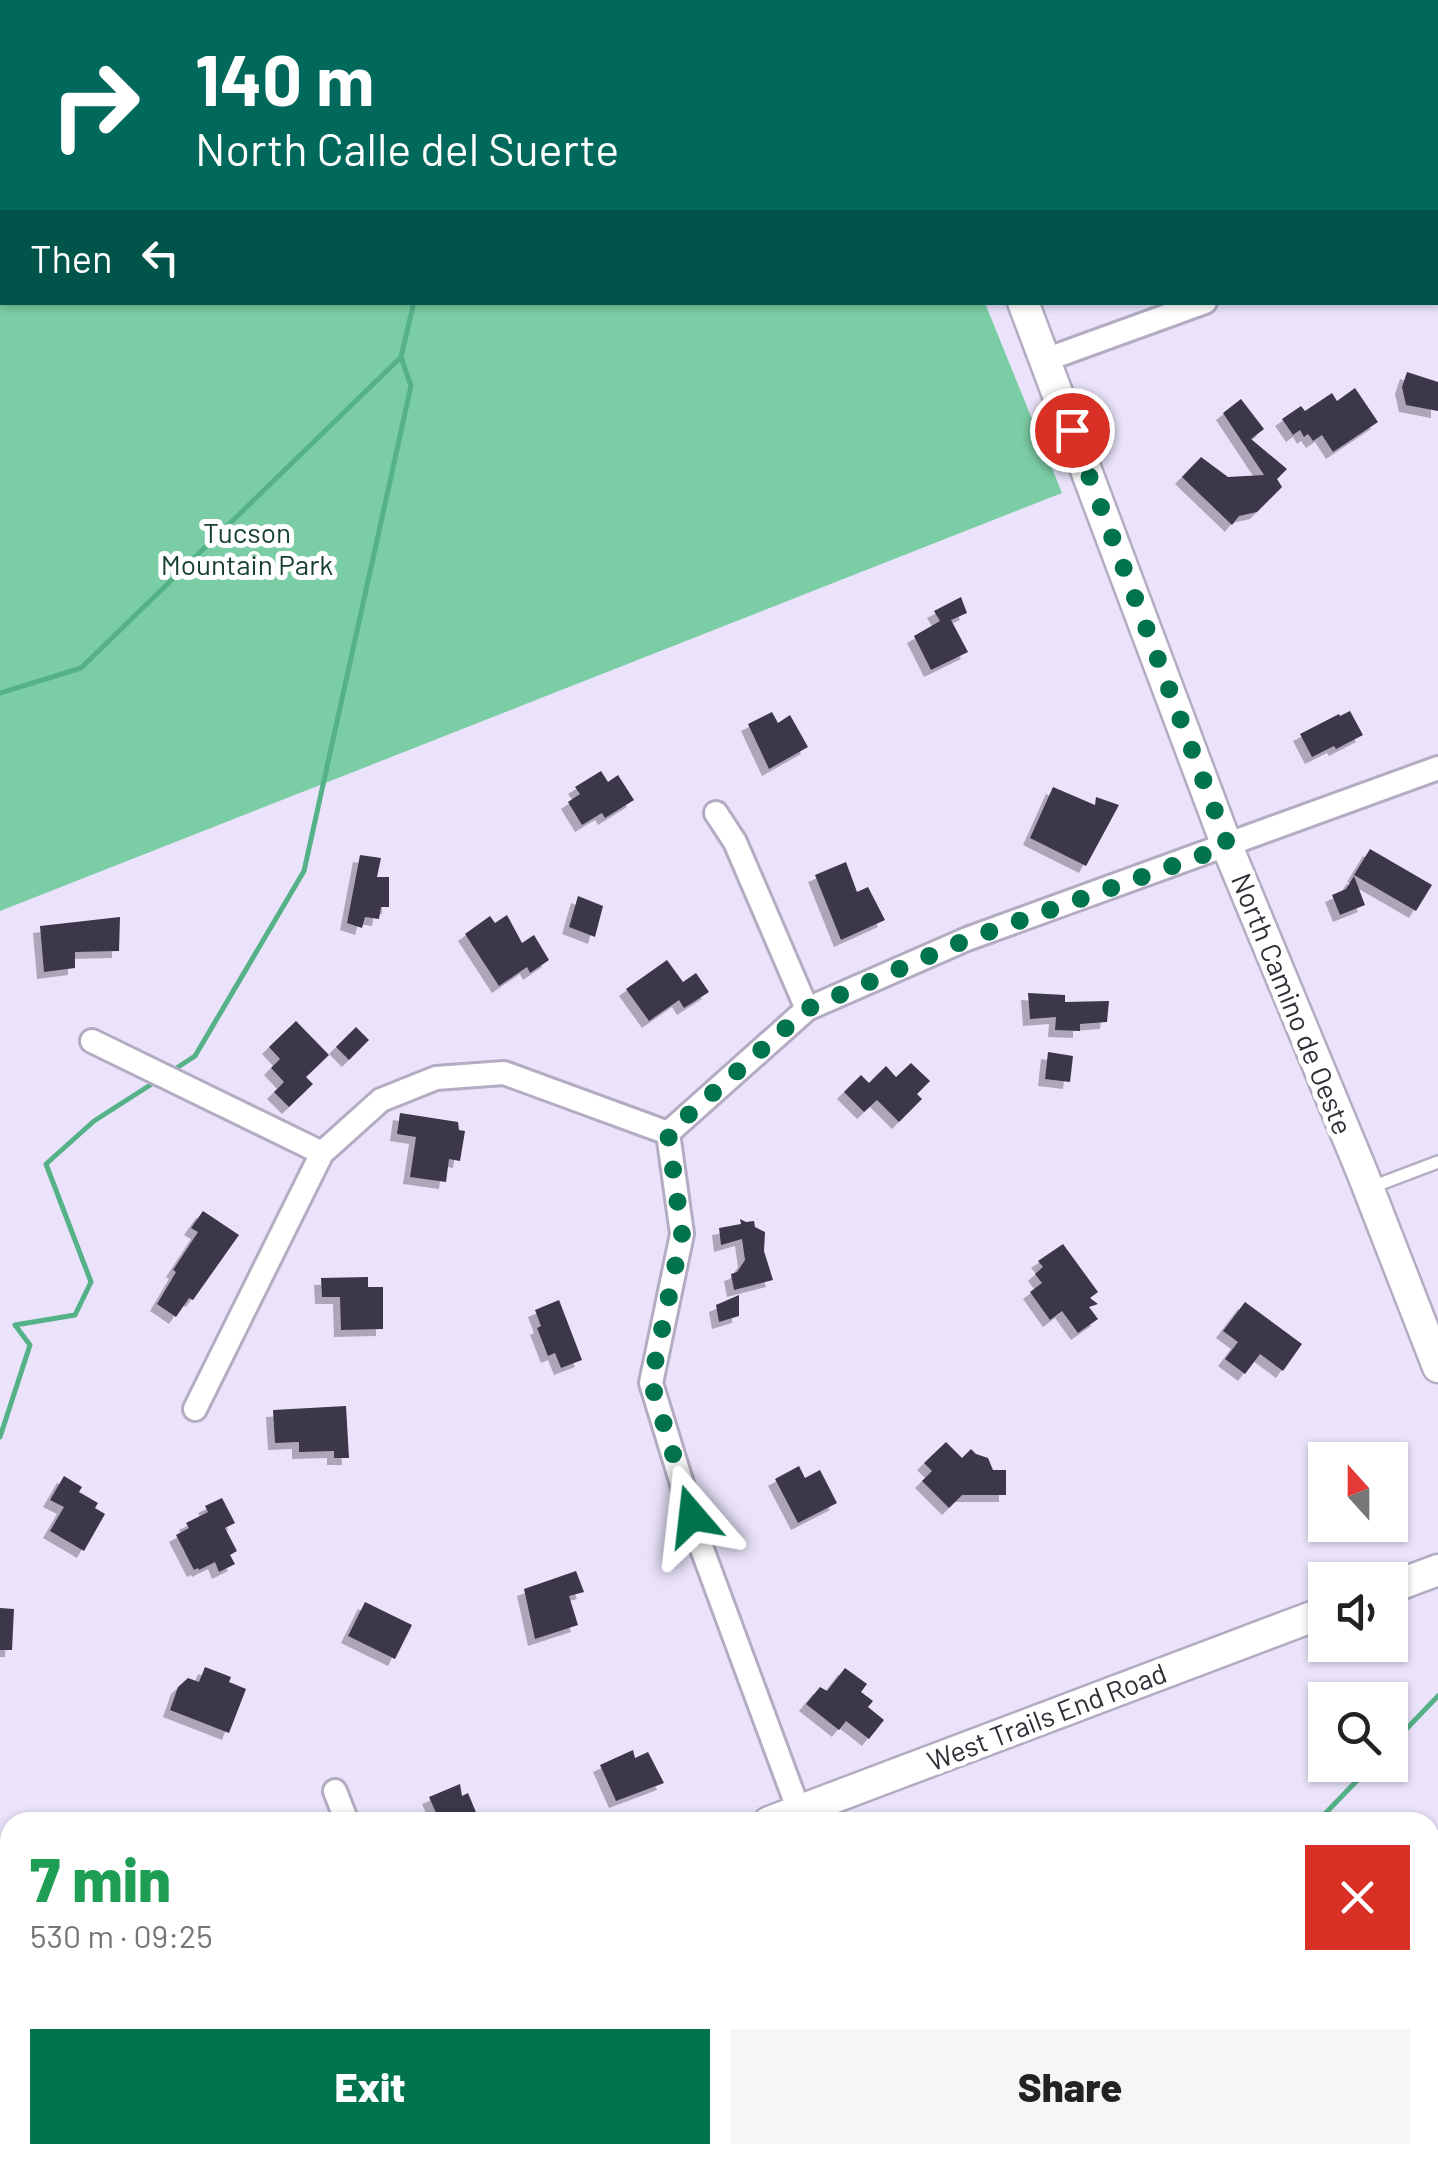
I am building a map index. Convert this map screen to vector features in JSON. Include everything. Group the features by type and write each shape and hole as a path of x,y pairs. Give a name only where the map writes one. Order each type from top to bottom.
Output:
{"street":[{"name":"North Camino de Oeste","path":"1024,305 1228,846 1438,1367"},
{"path":"1046,360 1197,305"},
{"path":"668,1133 807,1009 966,940 1438,768"},
{"path":"716,813 735,842 807,1009"},
{"path":"92,1041 322,1153"},
{"path":"194,1409 322,1153 381,1100 436,1078 504,1073 668,1133"},
{"path":"668,1133 682,1234 651,1382 702,1549 800,1811"},
{"path":"1408,1581 1438,1570"},
{"name":"West Trails End Road","path":"800,1811 1308,1618"},
{"path":"336,1791 343,1812"}],"lane":[{"path":"1368,1188 1438,1162"}],"green space":[{"name":"Tucson Mountain Park","path":"0,305 986,305 1062,493 0,911"}],"building":[{"path":"1407,372 1438,382 1438,411 1406,405 1402,387"},
{"path":"1355,388 1378,422 1333,452 1322,435 1313,441 1300,430 1293,435 1282,419 1301,406 1305,411 1332,393 1337,401"},
{"path":"1241,399 1264,429 1251,439 1287,469 1277,479 1282,487 1257,512 1239,516 1232,525 1182,477 1201,457 1228,477 1264,475 1223,413"},
{"path":"961,597 967,613 951,620 968,652 931,670 914,636 940,621 934,611"},
{"path":"1350,711 1363,735 1312,757 1300,734"},
{"path":"772,712 778,723 790,715 808,747 769,769 748,724"},
{"path":"601,771 608,782 618,775 634,800 605,818 602,813 582,825 568,802 580,794 575,787"},
{"path":"1053,787 1095,805 1096,797 1119,805 1086,866 1030,838"},
{"path":"1370,849 1432,885 1416,911 1354,875"},
{"path":"360,855 381,858 377,877 389,877 389,907 381,907 379,919 365,917 362,928 347,923"},
{"path":"846,862 857,892 868,887 885,920 841,940 815,875"},
{"path":"1354,876 1365,905 1340,915 1332,895 1346,889"},
{"path":"578,896 603,906 595,937 569,927"},
{"path":"507,915 522,943 534,935 549,960 530,973 527,967 499,986 465,934 490,916 495,923"},
{"path":"120,917 119,951 75,952 75,968 44,972 40,926"},
{"path":"667,960 683,982 696,973 709,992 684,1008 679,1000 649,1021 626,989"},
{"path":"1028,993 1065,995 1065,1002 1109,1001 1107,1022 1080,1024 1080,1031 1055,1030 1056,1017 1030,1019"},
{"path":"296,1021 329,1055 306,1077 313,1084 289,1107 274,1092 284,1082 271,1068 280,1059 269,1047"},
{"path":"356,1027 369,1040 349,1060 336,1047"},
{"path":"1048,1052 1073,1056 1070,1082 1045,1079"},
{"path":"911,1063 930,1081 917,1094 922,1099 899,1122 877,1100 864,1112 844,1092 861,1075 869,1083 886,1066 896,1077"},
{"path":"400,1113 458,1122 459,1130 465,1131 460,1161 449,1159 446,1182 410,1177 416,1137 397,1134"},
{"path":"203,1211 239,1235 193,1300 189,1298 176,1317 157,1304 198,1232 191,1228"},
{"path":"740,1219 754,1221 755,1227 765,1232 764,1251 773,1280 734,1290 731,1274 745,1260 742,1239 721,1245 719,1228 741,1224"},
{"path":"1063,1244 1098,1292 1090,1298 1098,1304 1089,1307 1098,1319 1078,1333 1062,1311 1050,1320 1030,1292 1042,1283 1035,1274 1043,1267 1038,1261"},
{"path":"368,1277 368,1287 383,1287 383,1329 341,1330 340,1297 322,1297 321,1278"},
{"path":"739,1295 739,1316 719,1322 716,1305"},
{"path":"559,1300 582,1360 561,1368 555,1353 548,1356 535,1310"},
{"path":"1245,1302 1302,1344 1283,1371 1260,1354 1245,1374 1225,1359 1238,1342 1223,1331"},
{"path":"346,1406 349,1458 334,1458 334,1451 299,1452 299,1442 275,1443 273,1410"},
{"path":"946,1442 962,1458 971,1449 988,1458 993,1470 1006,1470 1006,1495 962,1495 949,1508 922,1481 932,1471 924,1463"},
{"path":"799,1466 805,1478 820,1470 837,1503 798,1523 775,1479"},
{"path":"64,1476 82,1487 79,1492 98,1503 95,1508 105,1514 84,1551 50,1531 64,1507 50,1500"},
{"path":"222,1498 235,1523 225,1528 237,1551 230,1555 235,1564 219,1572 215,1562 194,1570 176,1535 189,1528 186,1523 208,1512 205,1506"},
{"path":"576,1571 584,1592 569,1596 578,1625 535,1639 524,1589"},
{"path":"365,1602 412,1625 395,1659 348,1636"},
{"path":"0,1608 14,1609 12,1650 0,1650"},
{"path":"205,1667 231,1677 229,1682 246,1689 229,1733 170,1710 178,1687 188,1678 199,1682"},
{"path":"845,1668 867,1684 861,1692 873,1701 868,1707 884,1720 869,1739 846,1721 839,1730 806,1704 820,1687 827,1691"},
{"path":"633,1750 635,1758 648,1752 664,1783 616,1801 600,1765"},
{"path":"460,1784 462,1796 468,1793 476,1812 436,1812 429,1797"}],"waterway":[{"path":"172,1071 195,1056 304,871 411,386 401,357 413,305"},
{"path":"0,693 81,668 401,357"},
{"path":"0,1437 30,1345 15,1325 75,1315 91,1282 46,1164 94,1121 158,1080"},
{"path":"1408,1727 1438,1696"},
{"path":"1327,1812 1356,1782"}],"route":[{"path":"692,1516 651,1382 682,1234 668,1133 807,1009 966,940 1228,846 1072,430"}]}
